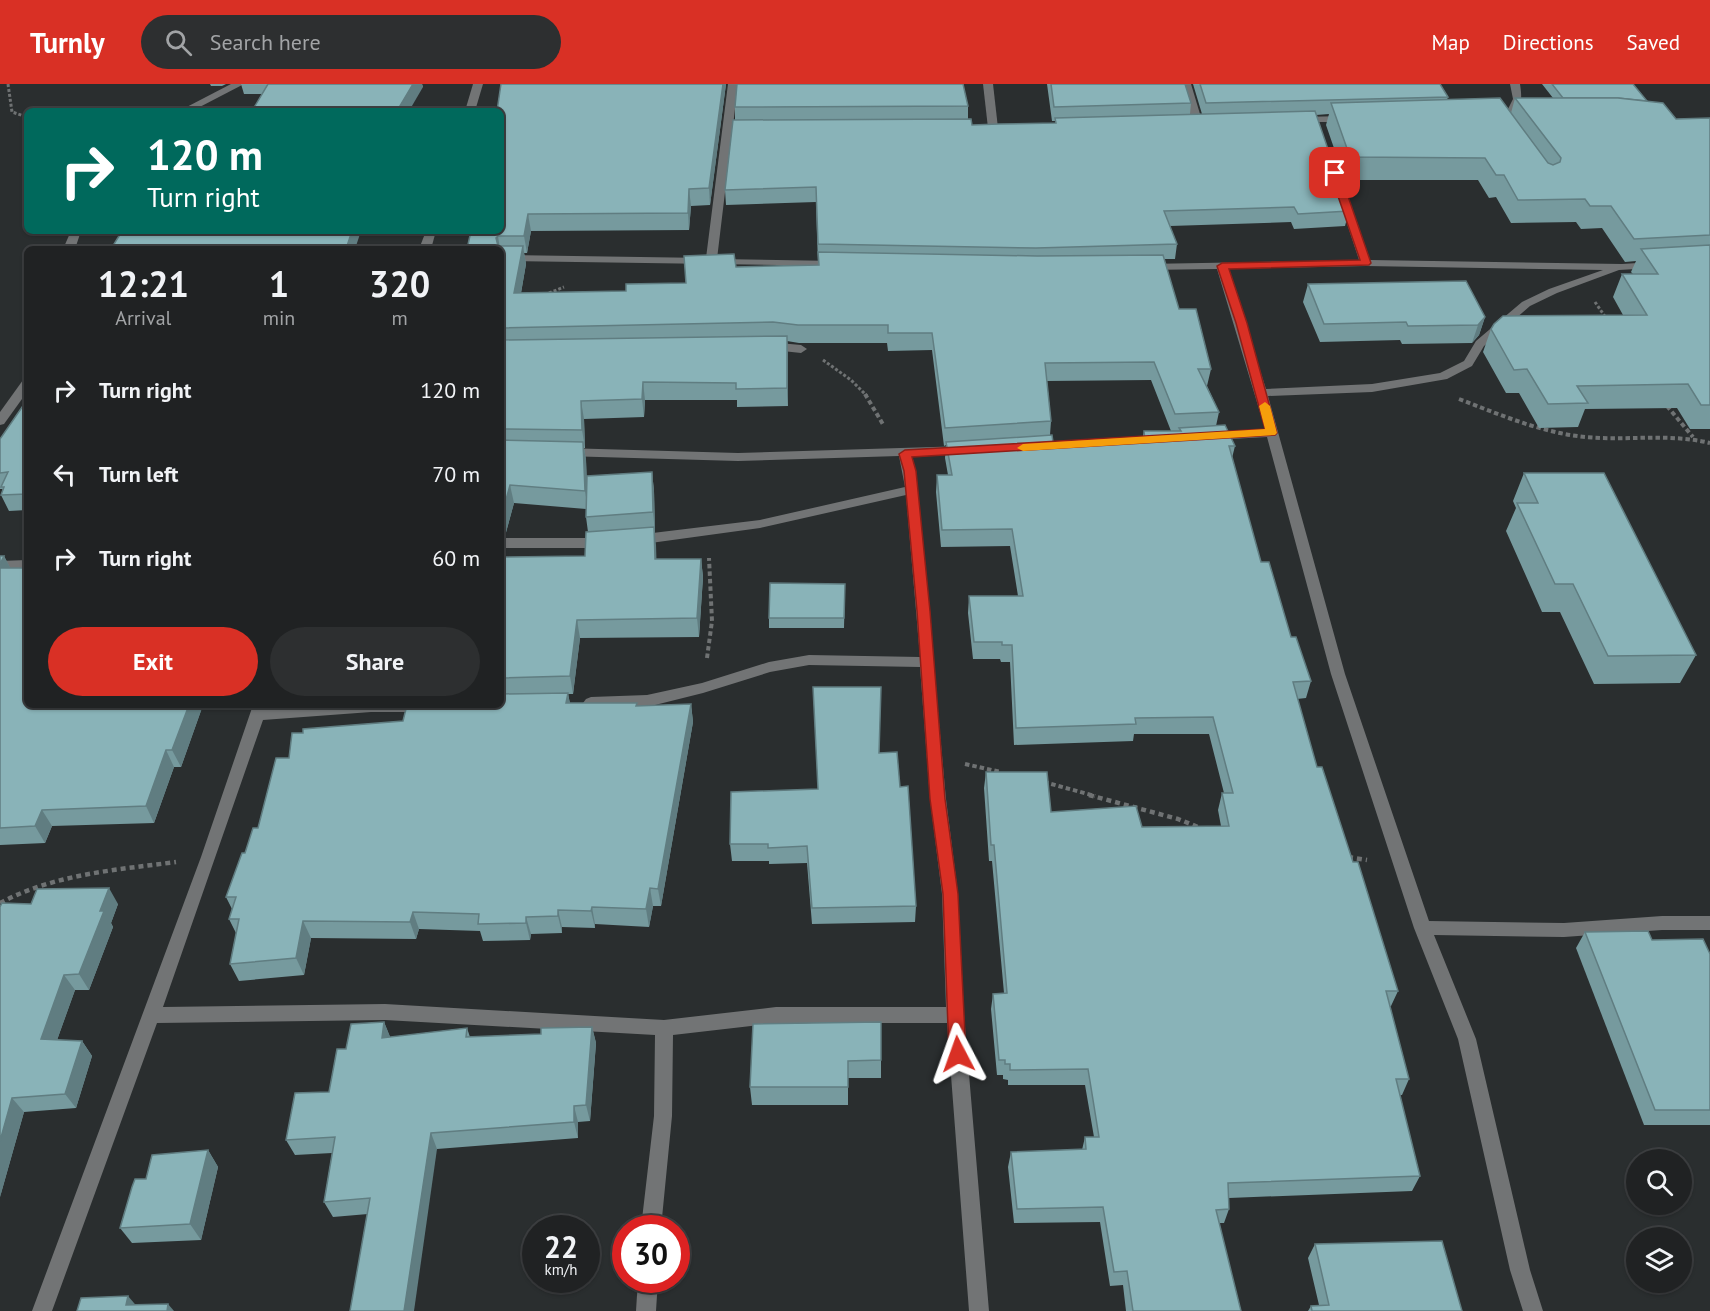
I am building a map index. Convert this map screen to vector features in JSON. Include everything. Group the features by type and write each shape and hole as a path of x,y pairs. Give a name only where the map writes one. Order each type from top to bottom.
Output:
{"street":[{"path":"190,108 239,84"},
{"path":"471,108 478,84"},
{"path":"711,261 733,129 733,84"},
{"path":"988,84 993,128"},
{"path":"1186,84 1198,124"},
{"path":"1515,84 1518,99 1506,119 1521,115"},
{"path":"1281,121 1319,125 1365,118"},
{"path":"1187,124 1210,123"},
{"path":"981,129 1004,128"},
{"path":"1339,184 1366,263"},
{"path":"504,258 850,264"},
{"path":"1129,267 1366,263 1622,267 1666,264"},
{"path":"1222,266 1261,393 1338,675 1423,928 1467,1039 1520,1270 1533,1311"},
{"path":"1261,393 1307,389 1372,388 1443,376 1468,363 1480,344 1500,329 1526,304 1553,291 1622,267"},
{"path":"754,347 801,349"},
{"path":"0,421 24,387"},
{"path":"1198,437 1271,433"},
{"path":"547,452 738,457 975,450"},
{"path":"900,454 910,471 938,799 950,894 955,1015 980,1311"},
{"path":"504,543 618,542 709,531 760,524 910,490"},
{"path":"0,566 24,565"},
{"path":"579,704 647,701 703,688 769,667 809,660 927,662"},
{"path":"42,1311 209,857 259,710 315,708"},
{"path":"1423,928 1564,930 1662,923 1710,923"},
{"path":"151,1014 385,1012 664,1028 776,1015 955,1015"},
{"path":"652,1215 663,1116 664,1028"},
{"path":"646,1311 647,1293"}],"path":[{"path":"8,84 12,112 24,116"},
{"path":"1581,282 1612,327"},
{"path":"548,294 566,286"},
{"path":"801,349 845,374 862,390 881,417 900,454"},
{"path":"1410,383 1528,426 1553,432 1621,439 1694,438 1710,443"},
{"path":"1666,404 1694,438"},
{"path":"703,688 712,621 708,572 709,531"},
{"path":"935,757 1002,772"},
{"path":"1036,780 1178,819 1206,830"},
{"path":"1345,856 1403,867"},
{"path":"0,903 20,891 65,877 209,857"}],"building":[{"path":"268,84 413,84 399,108 254,108"},
{"path":"501,84 723,84 709,188 689,189 688,213 528,214 524,236 498,236 496,238 498,246 468,246 470,234 504,234 504,108 497,108"},
{"path":"737,84 963,84 968,106 735,107"},
{"path":"1051,84 1185,84 1191,103 1054,107"},
{"path":"1200,84 1440,84 1448,97 1206,103"},
{"path":"1552,84 1633,84 1647,101 1618,98 1563,98"},
{"path":"1500,98 1548,163 1553,165 1560,162 1561,158 1515,98 1618,98 1663,103 1676,119 1710,118 1710,235 1634,239 1611,206 1590,206 1585,199 1518,200 1504,175 1496,175 1485,158 1350,157 1331,103"},
{"path":"1315,111 1349,211 1298,214 1294,207 1164,211 1177,244 1036,248 818,244 816,187 725,190 733,120 971,119 972,125 1056,123 1055,118"},
{"path":"120,234 351,234 347,246 113,246"},
{"path":"1710,245 1710,405 1701,405 1688,384 1577,386 1588,403 1548,404 1527,369 1514,370 1491,329 1503,316 1647,315 1622,274 1658,274 1641,249"},
{"path":"504,246 523,246 514,293 626,291 626,284 686,283 684,256 734,254 736,267 819,265 818,252 1037,256 1163,255 1179,309 1196,309 1211,369 1198,369 1219,412 1175,414 1154,362 1045,363 1051,421 945,428 932,333 888,333 888,325 798,325 773,322 504,328"},
{"path":"1466,281 1485,317 1478,325 1408,326 1406,322 1324,324 1308,284"},
{"path":"787,336 787,388 736,389 736,383 643,382 642,399 581,401 582,430 504,429 504,340"},
{"path":"24,404 24,494 1,495 4,487 1,487 8,472 0,473 0,439"},
{"path":"1225,425 1235,446 1229,446 1261,562 1269,562 1291,637 1296,637 1311,681 1293,682 1317,767 1322,767 1353,862 1358,862 1398,991 1386,991 1409,1079 1396,1079 1420,1176 1228,1183 1229,1209 1216,1210 1241,1311 1133,1311 1127,1271 1114,1272 1103,1207 1017,1209 1011,1152 1086,1149 1085,1137 1099,1137 1088,1069 1010,1070 1010,1064 1005,1064 1005,1060 999,1060 993,994 1007,993 994,845 991,845 986,772 1047,772 1051,812 1136,806 1142,827 1229,826 1222,793 1233,793 1213,717 1135,718 1136,724 1016,728 1012,645 1002,645 1002,642 974,642 969,596 1023,596 1012,529 942,530 937,475 952,475 946,442 1052,435 1053,442 1145,441 1144,431 1181,431 1179,428"},
{"path":"504,440 583,442 585,491 510,485 504,507"},
{"path":"652,472 653,512 586,517 587,476"},
{"path":"1524,473 1604,473 1696,655 1608,656 1573,584 1555,584 1517,503 1538,503"},
{"path":"654,527 655,559 701,559 697,618 577,620 570,676 504,678 504,557 585,556 586,532"},
{"path":"0,568 24,568 24,708 188,708 172,750 166,750 146,806 42,810 35,826 0,828"},
{"path":"770,583 845,584 844,618 769,618"},
{"path":"813,687 881,687 879,753 897,752 900,787 908,786 916,906 812,908 807,846 768,848 768,844 730,844 731,792 818,789"},
{"path":"568,693 566,703 637,703 636,706 691,704 658,889 650,888 646,909 592,907 591,911 558,910 558,916 526,917 526,923 478,924 479,914 413,912 410,922 303,921 296,958 230,964 239,919 229,919 236,897 226,897 253,828 258,828 276,758 289,758 292,733 303,733 303,729 403,721 406,708 504,708 504,694"},
{"path":"109,888 100,911 104,911 79,974 64,975 41,1039 82,1041 65,1094 12,1098 0,1141 0,907 2,903 31,904 37,889"},
{"path":"1648,931 1652,940 1703,939 1710,954 1710,1110 1655,1110 1585,932"},
{"path":"384,1022 382,1038 467,1028 466,1037 541,1034 541,1028 592,1027 586,1105 574,1106 574,1122 431,1133 404,1311 350,1311 370,1198 324,1202 335,1137 286,1140 295,1093 329,1092 337,1049 346,1049 351,1024"},
{"path":"881,1022 881,1060 848,1061 848,1087 750,1087 753,1024"},
{"path":"208,1150 190,1224 120,1228 135,1179 146,1179 152,1155"},
{"path":"1442,1241 1462,1311 1312,1311 1311,1306 1329,1305 1315,1244"},
{"path":"128,1296 126,1305 168,1304 167,1311 77,1311 81,1298"}],"slow traffic":[{"path":"1023,448 1271,433 1265,406"}],"route":[{"path":"958,1054 950,894 938,799 924,611 910,490 910,471 905,454 1271,433 1241,323 1222,266 1366,263 1361,242 1349,217 1335,173"}]}
